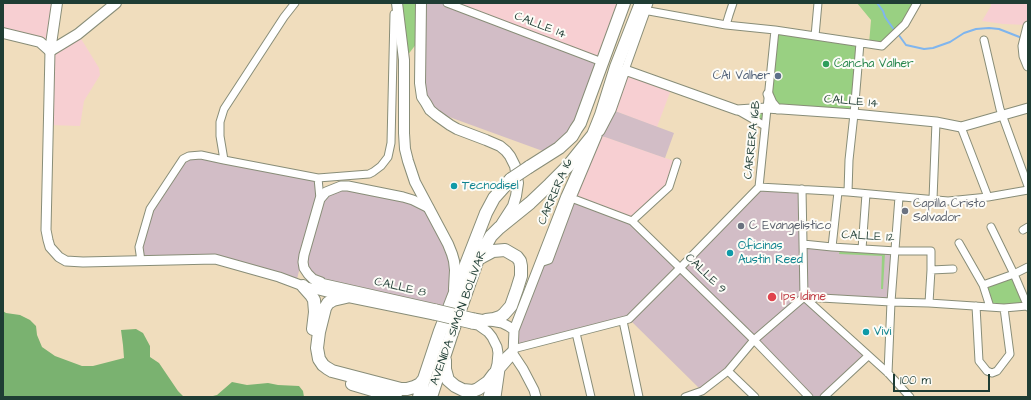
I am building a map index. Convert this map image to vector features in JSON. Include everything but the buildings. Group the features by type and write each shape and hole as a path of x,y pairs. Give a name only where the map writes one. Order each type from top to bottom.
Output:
{"main road":[{"path":"50,51 57,3"},
{"path":"50,51 78,34 116,3"},
{"path":"395,3 404,60 405,149 415,182 448,244 454,261 455,284 453,297"},
{"path":"421,3 420,90 430,110 457,129 500,146 510,156 515,166 518,183 515,201 499,228"},
{"name":"AVENIDA SIMÓN BOLÍVAR","path":"419,397 453,297 486,213 494,198 511,179 559,148 572,136 580,123 624,3"},
{"name":"AVENIDA SIMÓN BOLÍVAR","path":"430,397 478,259 491,236 550,184 595,135 616,67 643,6"},
{"path":"3,33 40,42 50,51"},
{"path":"478,259 493,251 505,250 517,257 521,266 521,276 511,306 500,317 486,320"},
{"path":"303,286 311,295 315,305 315,316 310,348 312,359 319,370 329,378 396,397"},
{"path":"346,297 333,300 324,308 317,348 319,359 323,365 332,371 401,389 414,387 420,384 424,379"},
{"path":"451,336 445,361 445,369 448,380 451,384 463,390 473,391 483,386 497,369"}],"street":[{"path":"224,160 220,136 220,122 224,109 284,17 295,3"},
{"path":"141,261 140,247 150,208 183,159 189,156 201,155 318,178 369,174 381,166 388,157 391,143 395,3"},
{"name":"CALLE 14","path":"447,3 602,62"},
{"path":"726,25 733,3"},
{"path":"815,36 818,3"},
{"path":"643,6 726,25 775,30 882,46 905,24 916,3"},
{"name":"CARRERA 16","path":"513,351 514,330 540,263 595,135 610,110 625,70 643,6"},
{"path":"1028,26 1023,46 1024,56 1028,66"},
{"name":"CARRERA 16B","path":"768,94 775,30"},
{"path":"984,40 1000,109 1028,186"},
{"path":"848,192 850,149 860,43"},
{"name":"CALLE 8","path":"50,51 46,230 50,247 59,257 66,261 83,262 215,259 279,277 303,286 346,297 435,312"},
{"name":"CALLE 14","path":"625,70 737,110 765,126"},
{"path":"768,94 772,103 772,108"},
{"name":"CALLE 14","path":"737,110 772,108 854,114 936,122 961,127"},
{"name":"CARRERA 16B","path":"513,351 629,319 759,187 765,126 772,108"},
{"path":"988,197 961,127 1028,108"},
{"path":"933,199 936,122"},
{"path":"632,221 669,187 677,162"},
{"path":"318,178 320,199 303,262 304,268 308,274 313,279 321,282"},
{"path":"320,199 326,192 332,189 341,186 348,186 404,197 429,208"},
{"path":"759,187 848,192 948,201 988,197 1028,190"},
{"path":"802,189 804,297 888,373 905,395"},
{"path":"832,247 838,192"},
{"path":"862,249 866,194"},
{"name":"CALLE 9","path":"569,197 632,221 754,340 809,397"},
{"path":"888,373 891,302 899,197"},
{"path":"685,397 702,391 728,371 754,340 804,297 1004,308 1028,307 1014,274 991,228"},
{"path":"959,243 983,286 990,307"},
{"name":"CALLE 12","path":"803,244 896,251 931,251 931,270"},
{"path":"983,286 1028,268"},
{"path":"929,303 931,270 953,269"},
{"name":"CALLE 8","path":"279,277 321,282 473,321 486,320 502,323 514,330"},
{"path":"976,306 979,361 986,371 992,373 997,371 1010,354 1004,308"},
{"path":"473,321 484,328 492,336 497,347 496,397"},
{"path":"623,321 639,397"},
{"path":"576,333 591,397"},
{"path":"488,397 497,369 513,351 534,390 536,397"},
{"path":"824,397 868,356"},
{"path":"497,369 506,366 517,366 523,369"},
{"path":"728,371 755,397"}],"shaded area":[{"path":"3,3 57,3 50,51 3,33"},
{"path":"421,3 447,3 602,62 580,123 551,154 430,110 426,103"},
{"path":"447,3 624,3 602,62"},
{"path":"991,3 1028,3 1028,25 982,21 991,6"},
{"path":"78,34 99,68 100,75 84,101 80,126 48,125 50,51"},
{"path":"625,70 672,87 657,127 615,111"},
{"path":"615,111 674,133 665,158 605,137 598,136"},
{"path":"598,136 605,137 677,162 669,187 632,221 572,198"},
{"path":"189,156 318,178 320,198 341,186 429,208 454,261 447,311 321,282 300,267 297,279 215,259 141,261 139,247 150,209"},
{"path":"759,187 802,189 803,244 896,251 891,302 804,297 868,356 824,397 809,397 754,340 728,371 702,391 629,319 513,349 514,330 572,198 632,221 680,268"}],"green space":[{"path":"397,3 421,3 420,39 404,60"},
{"path":"857,3 915,3 905,24 882,46 869,44 871,20"},
{"path":"775,30 860,43 854,114 767,108"},
{"path":"767,108 765,126 737,111"},
{"path":"840,250 885,253 883,289 881,289 882,256 839,254"},
{"path":"1014,274 1027,306 990,307 983,285"},
{"path":"3,311 6,313 20,315 30,320 36,326 37,335 42,347 55,356 82,366 93,366 124,358 121,330 136,329 143,333 150,346 150,357 159,363 178,391 183,396 189,397 3,397"},
{"path":"232,382 247,385 268,383 299,386 303,391 304,397 209,397 217,395"}],"waterway":[{"path":"877,3 895,31"},
{"path":"898,34 906,45 924,49 933,48 950,42 964,33 976,29 999,29 1022,38"}],"place":[{"name":"Cancha Valher","path":"826,64"},
{"name":"CAI Valher","path":"778,76"},
{"name":"Tecnodisel","path":"454,186"},
{"name":"Capilla Cristo Salvador","path":"905,211"},
{"name":"C Evangelistico","path":"741,226"},
{"name":"Oficinas Austin Reed","path":"730,253"},
{"name":"Ips Idime","path":"772,297"},
{"name":"Vivi","path":"866,332"}]}
